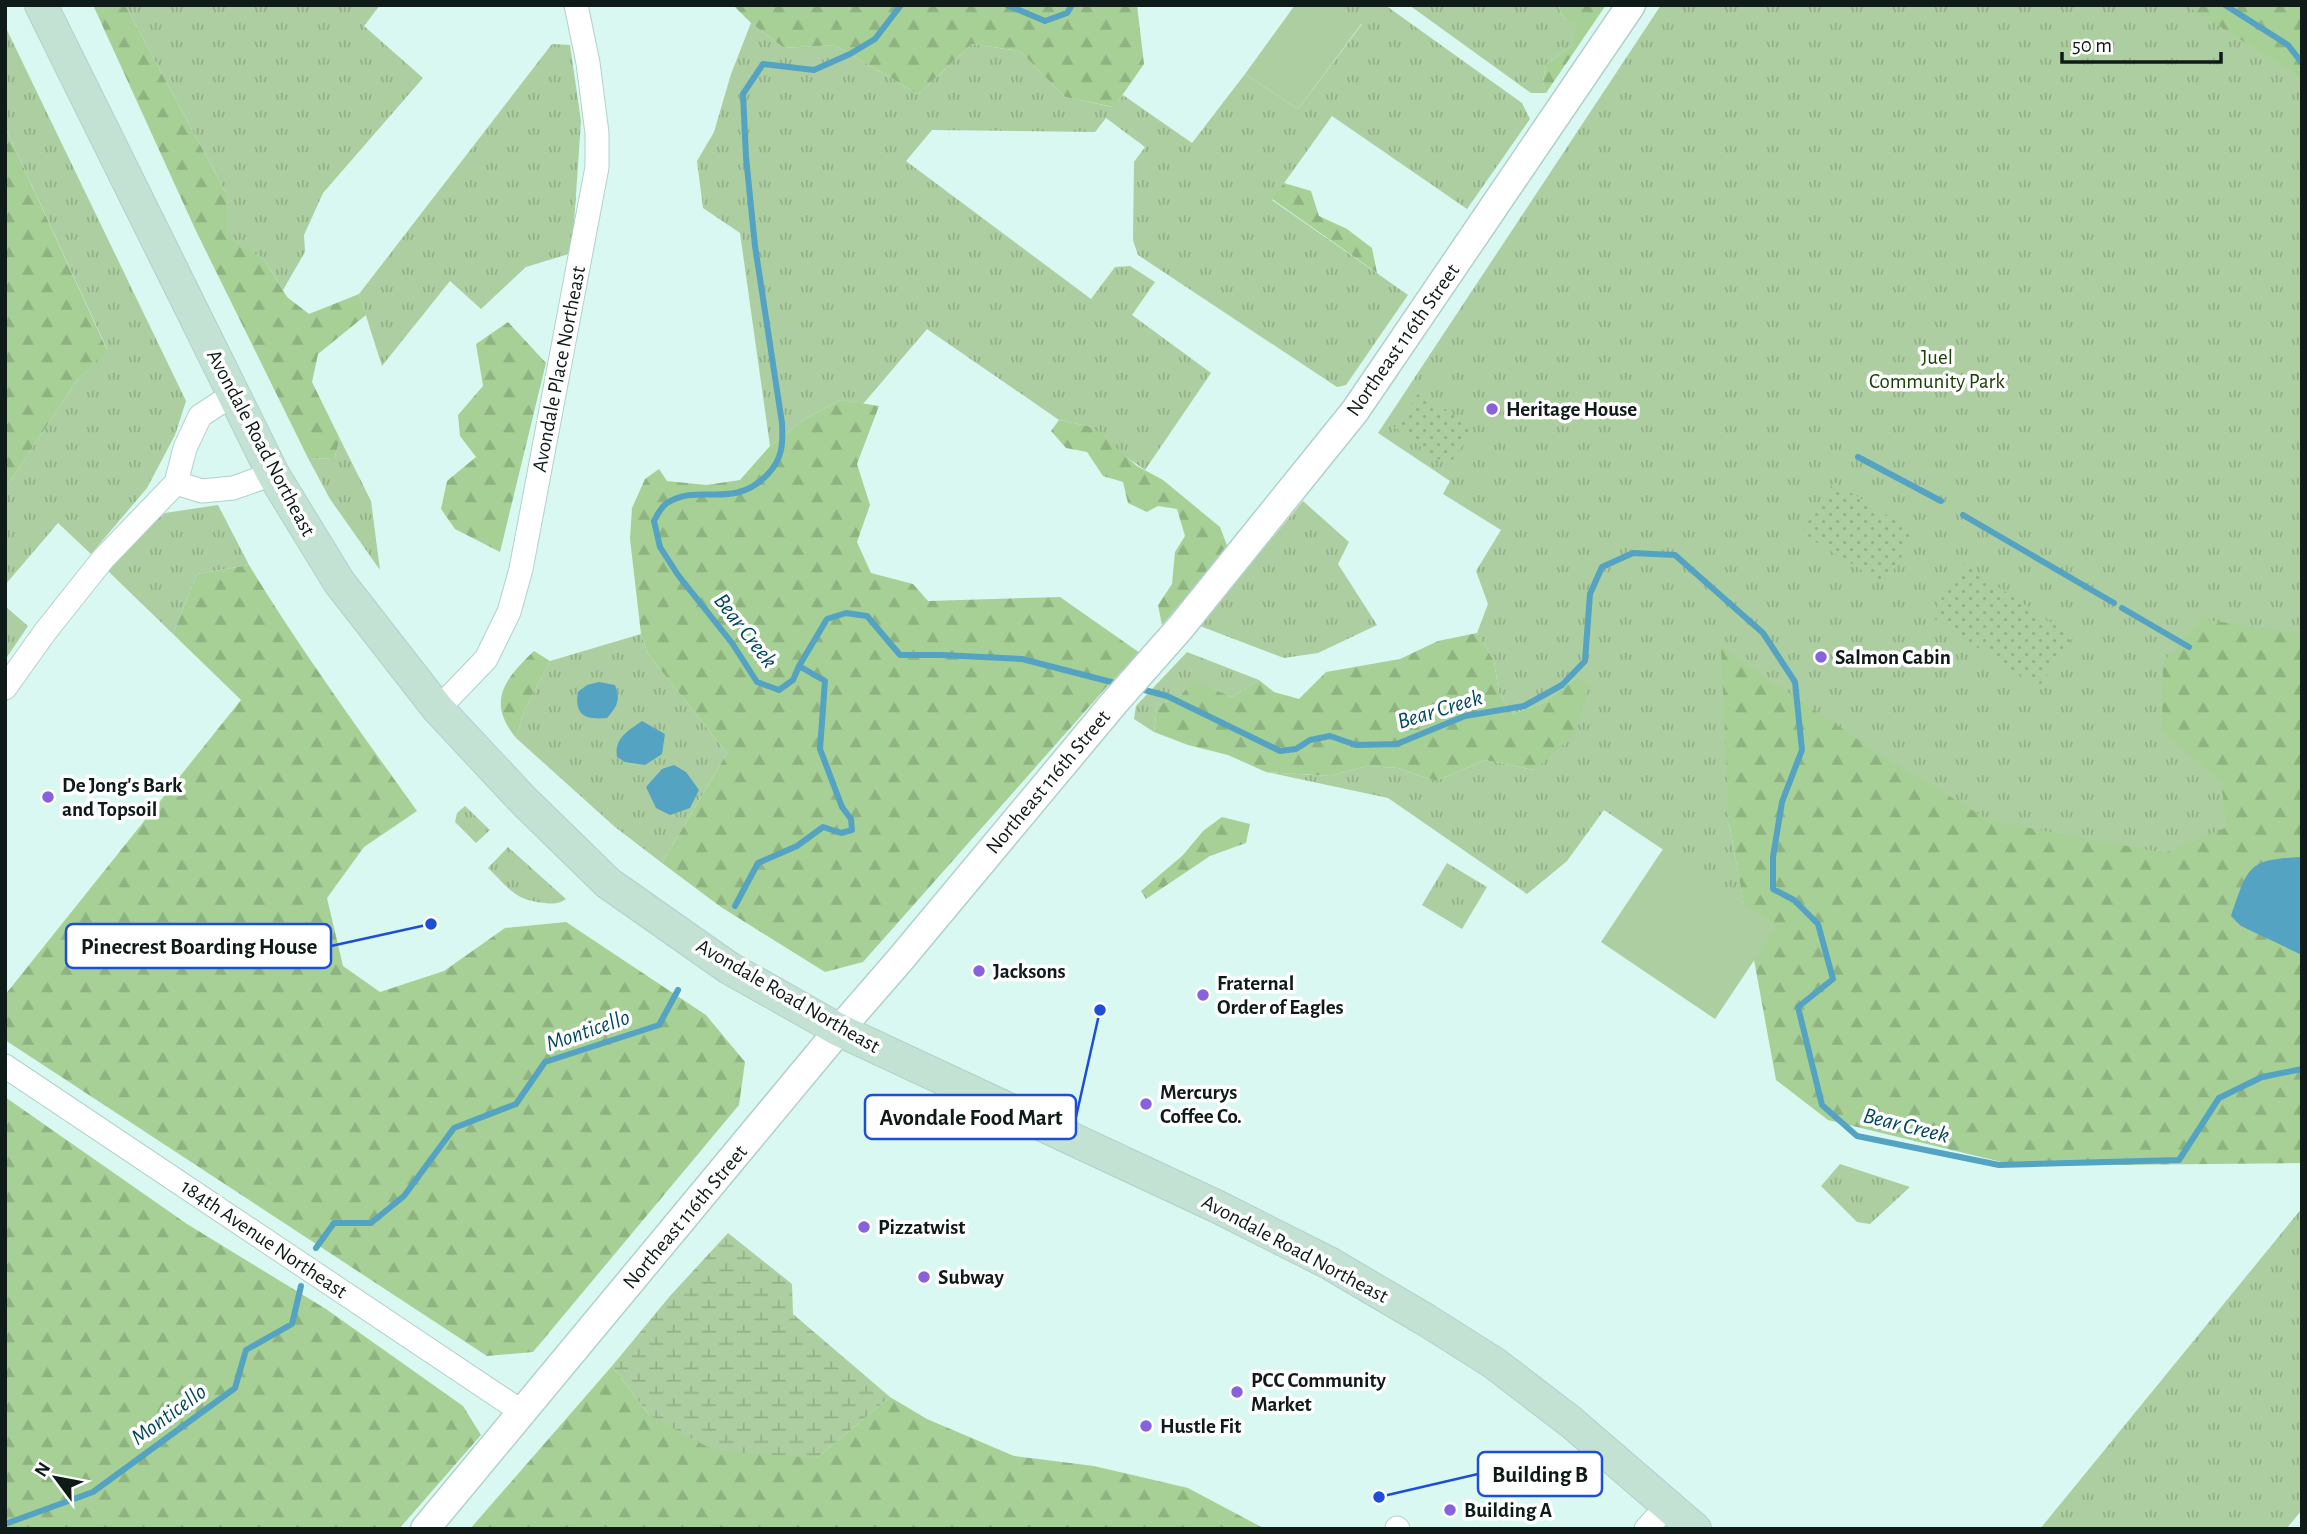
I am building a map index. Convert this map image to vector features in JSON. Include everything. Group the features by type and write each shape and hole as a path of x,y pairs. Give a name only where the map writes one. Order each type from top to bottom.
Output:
{"main road":[{"name":"Avondale Road Northeast","path":"41,5 232,395 273,474 340,582 438,709 524,801 608,883 729,968 839,1030 1218,1207 1329,1263 1426,1320 1494,1363 1571,1422 1695,1529"}],"street":[{"name":"Avondale Place Northeast","path":"438,709 486,659 509,612 521,569 597,167 597,133 589,63 576,5"},
{"name":"Northeast 116th Street","path":"425,1529 839,1030 1180,628 1355,411 1631,5"},
{"path":"5,688 103,559 176,483 185,448 200,415 232,395"},
{"path":"176,483 202,491 233,488 273,474"},
{"name":"184th Avenue Northeast","path":"5,1066 522,1412"},
{"path":"1646,1529 1668,1505"}],"green space":[{"path":"93,5 125,5 226,193 227,238 263,258 287,297 309,314 359,294 366,315 318,354 312,382 340,439 334,459 308,458 196,231"},
{"path":"125,5 380,5 364,26 423,78 323,193 304,235 305,252 283,290 263,258 226,238 226,193"},
{"path":"733,5 1137,5 1144,64 1114,107 1065,97 1020,51 972,44 918,94 835,45 784,48 751,23"},
{"path":"1295,5 1336,5 1362,23 1298,109 1245,74"},
{"path":"1336,5 1385,5 1522,103 1530,119 1467,209 1332,116 1272,200 1408,295 1346,385 1337,387 1138,255 1133,240 1134,162 1145,147 1106,118 1095,132 932,130 906,161 1091,299 1115,267 1130,266 1155,282 1132,315 1211,373 1145,470 1112,447 1092,427 1059,420 927,329 863,404 840,400 805,419 770,446 740,233 703,208 697,161 714,132 731,74 751,23 784,48 835,45 918,94 972,44 1020,51 1065,97 1113,107 1123,95 1192,143 1245,74 1298,109 1362,24"},
{"path":"1409,5 1557,5 1564,18 1578,25 1572,46 1546,64 1543,82 1546,93 1531,93"},
{"path":"1557,5 1606,5 1546,93 1543,82 1546,64 1572,46 1577,25 1564,18"},
{"name":"Juel Community Park","path":"1661,5 2302,5 2302,1048 1729,823 1744,904 1604,810 1567,861 1527,894 1388,798 1266,772 1330,776 1367,766 1398,768 1436,781 1485,760 1534,770 1577,677 1543,703 1513,714 1499,693 1494,661 1477,633 1488,604 1476,571 1501,530 1443,494 1450,481 1378,433"},
{"path":"2185,5 2302,5 2302,78"},
{"path":"5,26 186,401 175,435 147,488 91,554 58,523 5,585 5,489 77,380 107,349 5,127"},
{"path":"552,44 570,45 581,121 572,253 526,267 481,309 450,281 382,366 359,294"},
{"path":"5,127 107,350 77,380 5,489"},
{"path":"1284,183 1311,191 1319,216 1347,229 1372,248 1377,273 1272,199"},
{"path":"508,322 546,363 500,552 455,529 441,509 447,481 476,457 460,436 458,415 483,386 476,344"},
{"path":"1420,391 1474,430 1448,466 1394,428"},
{"path":"840,400 879,406 857,464 870,505 857,542 871,573 913,584 928,601 1060,597 1140,653 1111,682 863,962 825,972 721,907 662,863 727,753 648,654 641,634 630,539 632,508 645,479 659,469 667,481 706,485 740,480 770,446 805,419"},
{"path":"1059,420 1092,427 1137,466 1163,480 1220,527 1228,548 1162,625 1158,605 1172,584 1175,552 1185,536 1177,509 1158,506 1147,512 1128,503 1123,482 1103,476 1087,452 1066,448 1051,431"},
{"path":"340,439 371,501 380,570 330,499 308,458 334,459"},
{"path":"1834,482 1915,533 1885,584 1801,533"},
{"path":"1303,501 1349,542 1338,564 1377,625 1318,653 1284,658 1200,626"},
{"path":"218,505 249,565 197,574 173,634 106,569 127,546 165,513"},
{"path":"1964,564 2073,637 2038,688 1930,616"},
{"path":"249,565 310,659 417,811 364,847 327,898 343,966 380,992 444,971 505,928 566,922 706,1015 745,1062 739,1105 533,1352 487,1356 5,1040 5,995 241,700 173,634 197,574"},
{"path":"5,606 28,626 5,660"},
{"path":"2201,619 2302,634 2302,1163 2018,1166 1828,1120 1776,1080 1729,823 1721,647 1872,749 1990,821 2165,853 2227,827 2221,782 2162,731 2163,662"},
{"path":"1477,633 1494,661 1499,693 1513,714 1543,703 1577,677 1590,684 1575,734 1534,770 1485,760 1436,781 1398,768 1367,766 1330,776 1266,772 1228,755 1188,745 1154,732 1157,706 1181,695 1193,681 1232,697 1259,680 1274,692 1299,699 1326,672 1400,659 1438,641"},
{"path":"641,634 648,654 727,753 662,863 615,827 516,738 524,711 550,661"},
{"path":"534,651 550,661 524,711 516,738 502,713 503,691 515,671"},
{"path":"1187,652 1259,680 1232,697 1193,682 1181,695 1157,706 1154,732 1134,719 1136,706"},
{"path":"465,806 490,830 476,843 455,822 457,813"},
{"path":"1222,817 1250,824 1246,843 1210,856 1146,899 1141,891 1183,855 1203,831"},
{"path":"508,847 566,899 553,903 535,901 519,896 507,887 488,868"},
{"path":"1663,849 1777,926 1715,1019 1601,942"},
{"path":"1447,863 1487,887 1462,929 1422,905"},
{"path":"5,1097 187,1224 326,1309 463,1406 481,1435 399,1529 5,1529"},
{"path":"1840,1164 1910,1187 1870,1224 1857,1222 1821,1186"},
{"path":"2302,1208 2302,1510 2286,1529 2040,1529"},
{"path":"728,1233 792,1284 793,1314 890,1397 817,1458 715,1451 649,1415 612,1366 670,1296"},
{"path":"612,1366 649,1415 817,1458 890,1397 927,1419 1014,1456 1094,1466 1188,1488 1265,1529 470,1529"}],"water":[{"path":"599,682 615,685 617,690 617,703 607,718 583,715 578,706 578,692 587,685"},
{"path":"642,721 665,734 662,754 645,765 625,762 617,757 620,740"},
{"path":"674,765 686,772 699,790 690,808 670,815 656,808 646,787 662,769"},
{"path":"2302,857 2302,955 2241,926 2231,916 2241,887 2252,869 2270,860"}],"waterway":[{"name":"Bear Creek","path":"901,5 875,39 850,54 814,70 763,64 743,94 755,246 782,423 781,450 777,462 755,485 729,494 679,497 665,505 654,521 660,547 678,575 732,643 757,682 779,690 793,680 827,619 846,613 867,616 900,655 1022,659 1119,684"},
{"name":"Bear Creek","path":"1007,5 1045,21 1067,13 1072,5"},
{"path":"2225,5 2288,45 2302,63"},
{"path":"1858,457 1941,501"},
{"path":"1963,515 2114,603"},
{"name":"Bear Creek","path":"1137,688 1167,696 1280,751 1296,749 1310,740 1330,736 1356,745 1397,744 1465,716 1524,706 1562,685 1585,661 1590,594 1602,567 1633,553 1675,555 1763,633 1795,682 1802,750 1782,802 1773,857 1773,889 1794,900 1818,924 1833,979 1798,1007 1822,1105 1857,1136 1999,1165 2179,1160 2219,1098 2262,1077 2302,1069"},
{"path":"2122,608 2189,647"},
{"name":"Monticello","path":"735,906 758,863 797,846 823,827 841,833 852,830 851,819 842,807 820,749 825,681 799,666"},
{"name":"Monticello","path":"316,1248 334,1223 371,1223 404,1196 454,1128 516,1104 545,1062 659,1025 678,990"},
{"name":"Monticello","path":"5,1524 93,1492 235,1388 246,1350 292,1324 301,1286"}],"place":[{"name":"Heritage House","path":"1492,409"},
{"name":"Salmon Cabin","path":"1821,657"},
{"name":"De Jong's Bark and Topsoil","path":"48,797"},
{"name":"Pinecrest Boarding House","path":"431,924"},
{"name":"Jacksons","path":"979,971"},
{"name":"Fraternal Order of Eagles","path":"1203,995"},
{"name":"Avondale Food Mart","path":"1100,1010"},
{"name":"Mercurys Coffee Co.","path":"1146,1104"},
{"name":"Pizzatwist","path":"864,1227"},
{"name":"Subway","path":"924,1277"},
{"name":"PCC Community Market","path":"1237,1392"},
{"name":"Hustle Fit","path":"1146,1426"},
{"name":"Building B","path":"1379,1497"},
{"name":"Building A","path":"1450,1510"}]}
